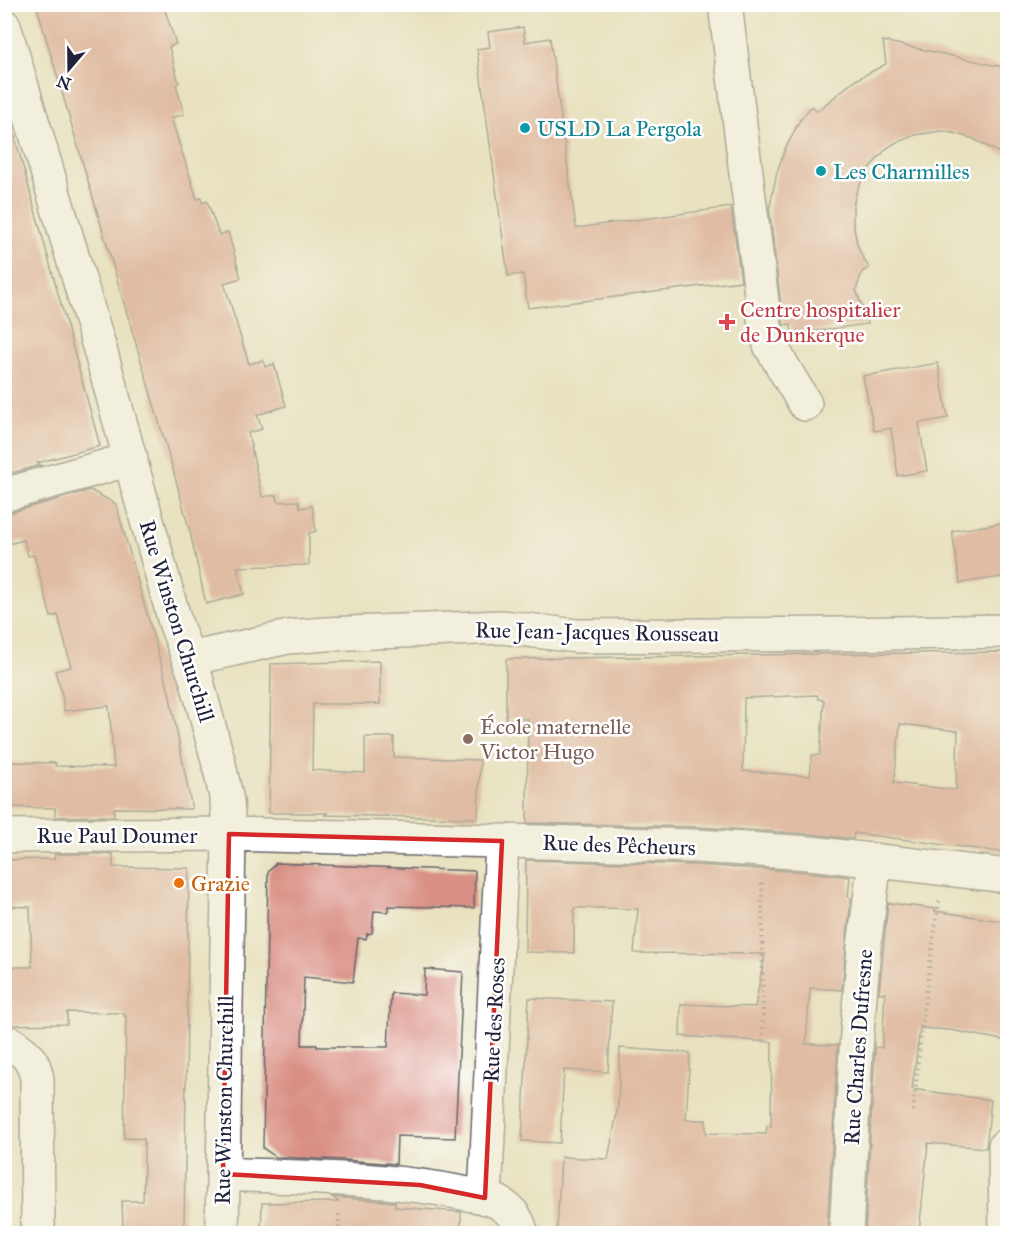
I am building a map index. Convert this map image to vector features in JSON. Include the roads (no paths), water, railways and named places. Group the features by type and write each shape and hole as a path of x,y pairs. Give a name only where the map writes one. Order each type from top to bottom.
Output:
{"street":[{"path":"725,4 765,326 770,345 805,404"},
{"name":"Rue Winston Churchill","path":"4,26 98,341 176,625 196,678 227,801 229,834 222,1233"},
{"path":"4,495 131,459"},
{"name":"Rue Jean-Jacques Rousseau","path":"189,659 308,635 502,627 578,636 1008,631"},
{"name":"Rue Paul Doumer","path":"4,836 229,834"},
{"name":"Rue des Pêcheurs","path":"229,834 696,846 875,860 1008,876"},
{"name":"Rue des Roses","path":"485,1198 502,842"},
{"name":"Rue Charles Dufresne","path":"846,1233 857,1033 864,947 875,860"},
{"path":"12,1044 31,1059 37,1080 38,1233"},
{"path":"1005,1146 1006,1233"},
{"path":"223,1174 420,1185 494,1200 512,1212 522,1233"}],"place":[{"name":"USLD La Pergola","path":"525,128"},
{"name":"Les Charmilles","path":"821,171"},
{"name":"Centre hospitalier de Dunkerque","path":"727,322"},
{"name":"École maternelle Victor Hugo","path":"468,739"},
{"name":"Grazie","path":"179,883"}]}
